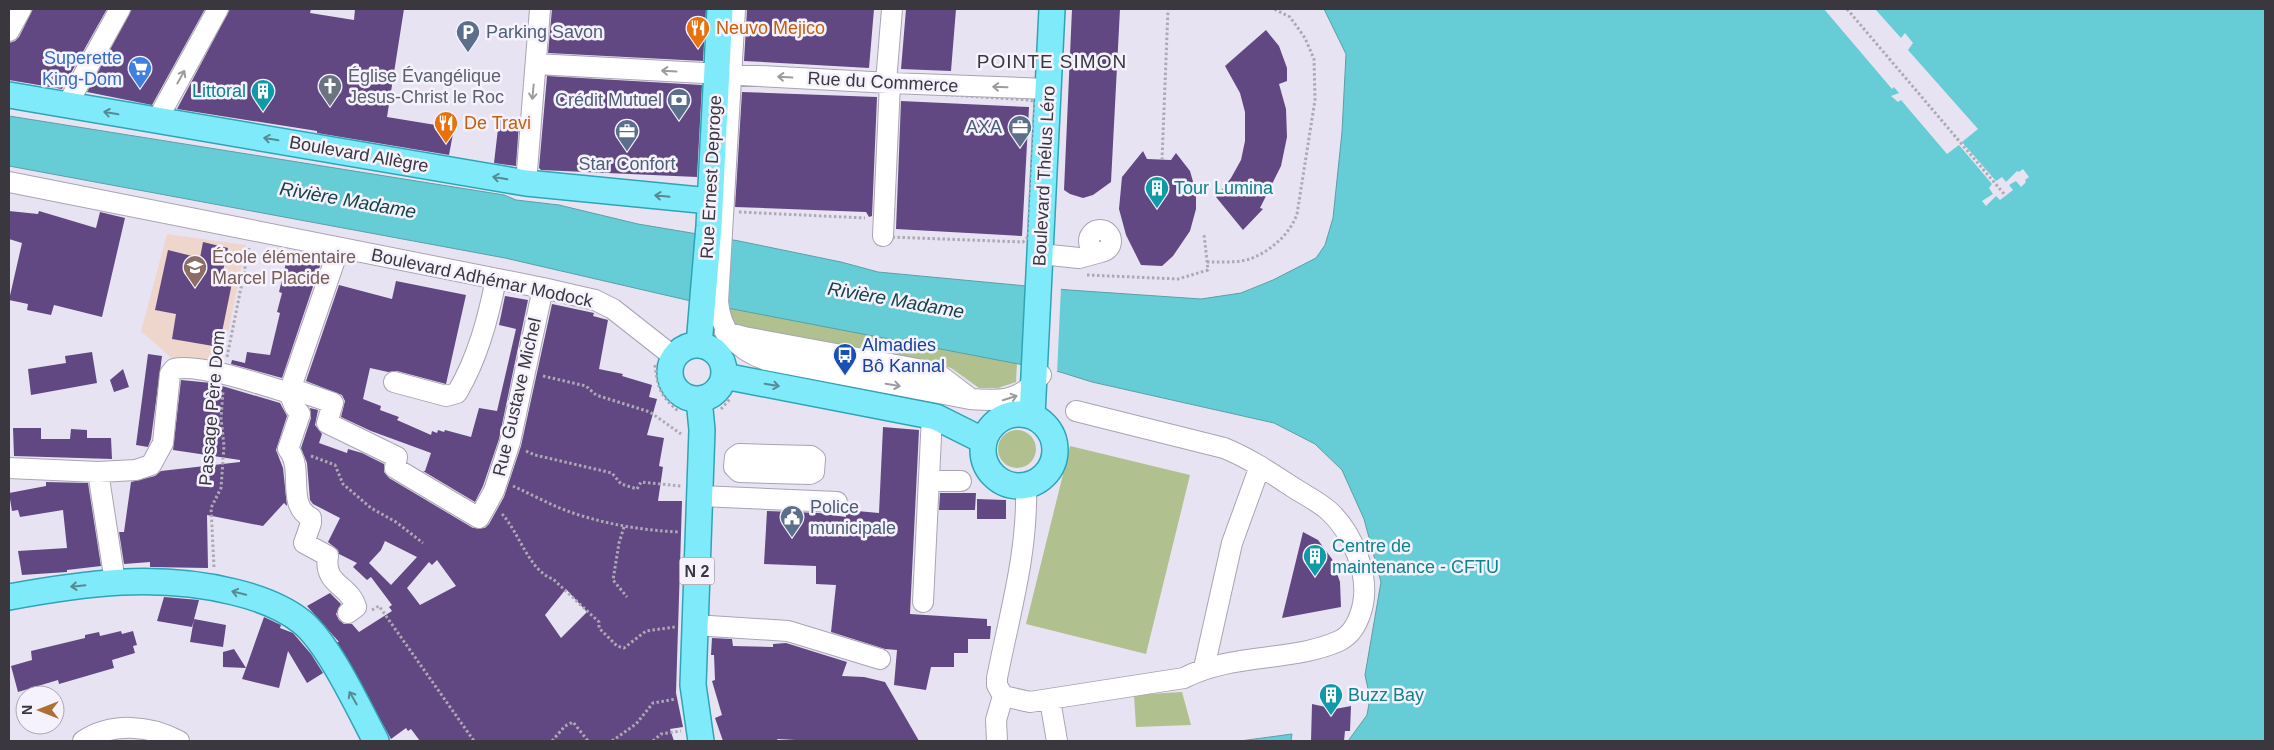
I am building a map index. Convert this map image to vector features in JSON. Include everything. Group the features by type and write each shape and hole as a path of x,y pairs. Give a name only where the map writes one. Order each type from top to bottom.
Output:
{"main road":[{"name":"Rue Ernest Deproge","path":"699,345 716,319 715,226 710,201 724,74 720,9"},
{"name":"Boulevard Thélus Léro","path":"1040,418 1037,377 1044,283 1043,252 1052,9"},
{"name":"Boulevard Allègre","path":"9,95 526,182 710,201"},
{"path":"728,386 721,359 715,352 699,345 685,348 664,359 676,390 699,410 722,383 728,386 932,416 962,428 980,447 987,466 994,476 1014,486 1026,488 1046,474 1052,464 1054,453 1054,442 1050,431 1040,418 1015,415 998,421 989,430 980,447"},
{"name":"N 2","path":"694,736 693,684 687,626 693,491 702,430 699,410"},
{"path":"9,597 59,588 116,582 169,581 215,587 258,598 283,609 304,623 320,642 376,741"}],"street":[{"path":"9,31 21,9"},
{"path":"67,105 120,9"},
{"path":"157,120 218,9"},
{"path":"526,182 540,9"},
{"path":"715,226 724,74 735,9"},
{"path":"883,236 892,9"},
{"path":"1062,9 1043,252 1095,245"},
{"name":"Rue du Commerce","path":"536,64 888,83 1049,88"},
{"name":"Boulevard Adhémar Modock","path":"9,182 595,300 614,308 664,359"},
{"path":"339,248 289,391 295,408 300,414 288,449 291,452 296,473 297,502 302,514 311,518 304,543 328,556 326,566 329,575 354,600 356,607 348,613"},
{"path":"394,382 446,396 457,393 472,365 486,328 496,279"},
{"name":"Rue Gustave Michel","path":"289,391 333,403 327,423 397,457 395,468 479,518 489,501 498,479 510,442 543,288"},
{"path":"716,319 744,337 929,371 948,381 970,399 999,401 1008,399 1022,393 1037,377"},
{"path":"9,468 98,472 136,470 152,465 163,443 172,370 185,368 225,375 289,391"},
{"path":"1026,488 1027,519 1021,566 996,678 996,685 1003,696 1030,702 1184,678 1204,668 1322,647 1342,640 1359,621 1365,591 1350,538 1329,511 1246,457 1224,448 1076,411"},
{"path":"923,602 932,416"},
{"path":"1204,668 1232,543 1260,466"},
{"path":"98,472 116,582"},
{"path":"762,499 763,473"},
{"path":"929,480 961,481"},
{"path":"693,491 762,499 837,502"},
{"path":"687,626 788,630 880,659"},
{"path":"997,741 996,720 1003,696"},
{"path":"1050,700 1057,741"},
{"path":"83,741 95,733 122,728 150,730 179,741"}],"path":[{"path":"1162,160 1168,9"},
{"path":"1207,262 1245,260 1264,252 1280,240 1292,226 1297,214 1315,100 1314,59 1305,38 1290,17 1274,9"},
{"path":"1847,9 2005,195"},
{"path":"901,92 911,92 1030,100 1035,102 1028,237 1043,252 890,236 897,95 901,92"},
{"path":"738,212 871,219"},
{"name":"Passage Père Dom","path":"215,587 211,508 221,488 224,446 221,418 225,375 229,345 252,231"},
{"path":"1082,275 1178,279 1208,270 1204,234"},
{"path":"664,359 659,391 665,399 699,410 723,404 728,386"},
{"path":"525,372 586,386 596,395 650,412 688,440"},
{"path":"980,447 983,473 992,482 1026,488 1058,463 1061,451 1055,430 1040,418"},
{"path":"510,442 535,456 612,473 621,484 637,489 641,482 693,491"},
{"path":"291,452 305,454 335,465 343,484 371,508 396,522 423,543"},
{"path":"498,479 574,514 624,527 684,532"},
{"path":"489,501 511,524 537,568 546,577 553,579 599,622 599,628 617,646 624,648 646,631 687,626"},
{"path":"624,527 619,543 614,580 627,597"},
{"path":"371,611 379,606 474,741"},
{"path":"612,741 636,724 653,703 681,699"},
{"path":"552,741 565,726 573,722 588,741"},
{"path":"654,741 661,734 694,736"}],"shaded area":[{"name":"École élémentaire Marcel Placide","path":"167,234 246,245 221,367 174,360 141,331"}],"green space":[{"path":"727,307 1017,363 1016,382 998,388 979,388 951,368 927,361 733,326"},
{"path":"1017,430 1031,435 1036,449 1031,463 1017,468 1003,463 998,449 1003,435"},
{"path":"1070,446 1190,475 1146,654 1026,624"},
{"path":"1182,692 1191,725 1136,727 1134,695"}],"water":[{"name":"Rivière Madame","path":"1324,9 2265,9 2265,741 1348,741 1367,715 1370,698 1365,675 1381,582 1364,519 1342,470 1315,444 1274,423 1092,382 1060,372 691,301 505,258 9,166 9,116 504,195 516,200 559,205 638,224 739,241 841,262 878,272 1069,290 1201,299 1241,293 1273,280 1316,258 1325,245 1333,218 1342,132 1346,54"},
{"path":"1292,734 1291,741 1240,741"}],"pier":[{"path":"1824,9 1875,9 1901,38 1905,33 1913,43 1908,50 1978,129 1962,142 1996,181 2002,177 2006,182 2017,171 2019,172 2023,169 2029,177 2025,180 2026,182 2021,187 2016,181 2009,185 2013,190 2000,200 1996,196 1986,206 1982,201 1993,194 1989,188 1992,184 1959,145 1947,154 1901,100 1898,102 1891,96 1899,93 1894,87 1892,89"},
{"path":"1025,283 1061,287 1057,374 1021,366"}],"building":[{"path":"33,9 107,9 62,89 9,80 9,43 19,37"},
{"path":"132,9 205,9 152,105 87,92"},
{"path":"230,9 311,9 310,13 354,20 355,9 404,9 387,117 454,128 449,155 317,133 317,131 177,109"},
{"path":"552,9 706,9 703,61 548,53"},
{"path":"747,9 874,9 869,68 744,61"},
{"path":"906,9 956,9 951,71 901,69"},
{"path":"1072,9 1120,9 1111,182 1093,195 1083,198 1064,190"},
{"path":"1266,30 1279,46 1287,68 1287,81 1279,84 1286,109 1287,137 1281,166 1260,208 1263,209 1243,230 1216,197 1231,178 1241,160 1245,141 1245,112 1240,93 1225,66"},
{"path":"547,76 702,85 697,177 541,170 539,168"},
{"path":"742,92 877,97 872,216 869,217 866,212 735,207"},
{"path":"901,101 1029,107 1022,236 896,229"},
{"path":"499,120 519,123 516,166 494,163"},
{"name":"Tour Lumina","path":"1143,151 1147,159 1171,160 1176,153 1190,171 1196,192 1196,209 1190,231 1173,256 1162,266 1141,265 1126,235 1119,209 1122,177"},
{"path":"9,211 38,214 39,211 96,228 100,212 125,218 102,317 54,305 51,315 27,310 28,304 9,300 22,243 9,239"},
{"path":"203,242 228,248 223,271 234,273 219,347 172,339 176,314 155,310 168,250 200,258"},
{"path":"287,259 321,263 282,378 231,364 232,360 245,363 247,352 270,355 280,313 277,312 282,293 279,292"},
{"path":"396,281 466,295 446,384 397,371 388,372 370,368 363,399 381,406 380,410 399,417 397,420 431,435 432,431 437,433 438,430 444,432 445,430 471,437 479,408 497,411 516,329 499,325 505,296 528,300 499,439 483,486 475,502 423,471 425,471 431,453 371,431 341,417 345,401 342,395 306,381 339,285 392,299"},
{"path":"552,304 594,313 593,316 608,320 599,369 623,374 622,376 652,385 649,397 657,399 647,435 664,438 659,466 663,467 658,501 682,501 676,693 683,727 670,729 674,741 420,741 411,729 408,731 406,728 391,739 337,642 339,642 307,606 330,593 341,604 336,614 339,620 344,624 352,624 359,632 392,611 389,607 392,605 371,577 367,580 353,567 357,563 339,554 338,550 328,542 340,518 313,504 310,500 307,463 301,448 311,418 310,408 318,410 315,425 322,434 319,443 347,453 348,449 362,453 384,464 384,472 389,478 473,528 485,528 489,524 504,497 521,446","holes":["385,541 417,557 391,585 369,563 381,550","437,560 456,586 420,605 407,588 429,562 432,565","566,589 587,612 561,638 545,615"]},
{"path":"92,352 97,383 31,395 28,369 66,363 65,356"},
{"path":"148,354 162,356 151,439 148,447 136,445"},
{"path":"123,369 129,387 114,392 110,380"},
{"path":"181,380 212,383 280,403 287,416 276,450 283,468 287,506 284,503 263,526 207,515 208,568 150,567 150,562 124,564 119,532 124,532 131,482 155,476 161,471 240,462 240,460 173,450"},
{"path":"883,427 919,430 910,614 987,619 987,626 991,626 990,639 968,639 968,653 954,653 954,667 931,667 926,690 894,685 897,650 885,649 831,632 836,585 816,584 816,566 764,564 767,511 819,513 846,517 846,510 879,513"},
{"path":"13,428 41,428 41,439 70,439 71,429 87,430 87,438 111,438 112,459 14,456"},
{"path":"46,482 88,483 101,566 67,570 67,572 22,575 18,551 67,548 63,510 20,517 18,510 12,511 9,493 46,486"},
{"path":"940,493 976,493 975,510 939,510"},
{"path":"977,499 1006,500 1006,519 977,519"},
{"name":"Centre de maintenance - CFTU","path":"1303,532 1318,540 1332,559 1340,582 1341,607 1282,618"},
{"path":"164,597 199,600 192,627 157,621"},
{"path":"264,617 281,625 280,628 293,633 311,654 323,673 307,683 288,651 279,688 242,679"},
{"path":"194,619 226,625 223,647 190,642"},
{"path":"121,631 122,634 133,631 137,645 133,646 135,653 112,660 114,668 59,684 58,680 41,685 16,685 11,666 32,660 31,651 85,638 85,635 99,632 100,636"},
{"path":"712,638 732,639 733,646 773,647 773,644 786,643 847,662 842,676 864,677 885,682 919,741 777,739 778,741 723,741 715,718 722,715 712,681 715,680 714,655 711,655"},
{"path":"234,649 246,668 223,667 223,652"},
{"name":"Buzz Bay","path":"1312,704 1335,709 1351,706 1350,731 1345,731 1344,741 1311,741"}],"place":[{"name":"Neuvo Mejico","path":"698,49"},
{"name":"Parking Savon","path":"468,53"},
{"name":"Superette King-Dom","path":"140,89"},
{"name":"Église Évangélique Jesus-Christ le Roc","path":"330,107"},
{"name":"Littoral","path":"263,112"},
{"name":"Crédit Mutuel","path":"679,121"},
{"name":"De Travi","path":"446,144"},
{"name":"AXA","path":"1020,148"},
{"name":"Star Confort","path":"627,152"},
{"name":"Tour Lumina","path":"1157,209"},
{"name":"École élémentaire Marcel Placide","path":"195,288"},
{"name":"Almadies Bô Kannal","path":"845,376"},
{"name":"Police municipale","path":"792,538"},
{"name":"Centre de maintenance - CFTU","path":"1315,577"},
{"name":"Buzz Bay","path":"1331,716"}],"district":[{"name":"POINTE SIMON","path":"1052,61"}]}
